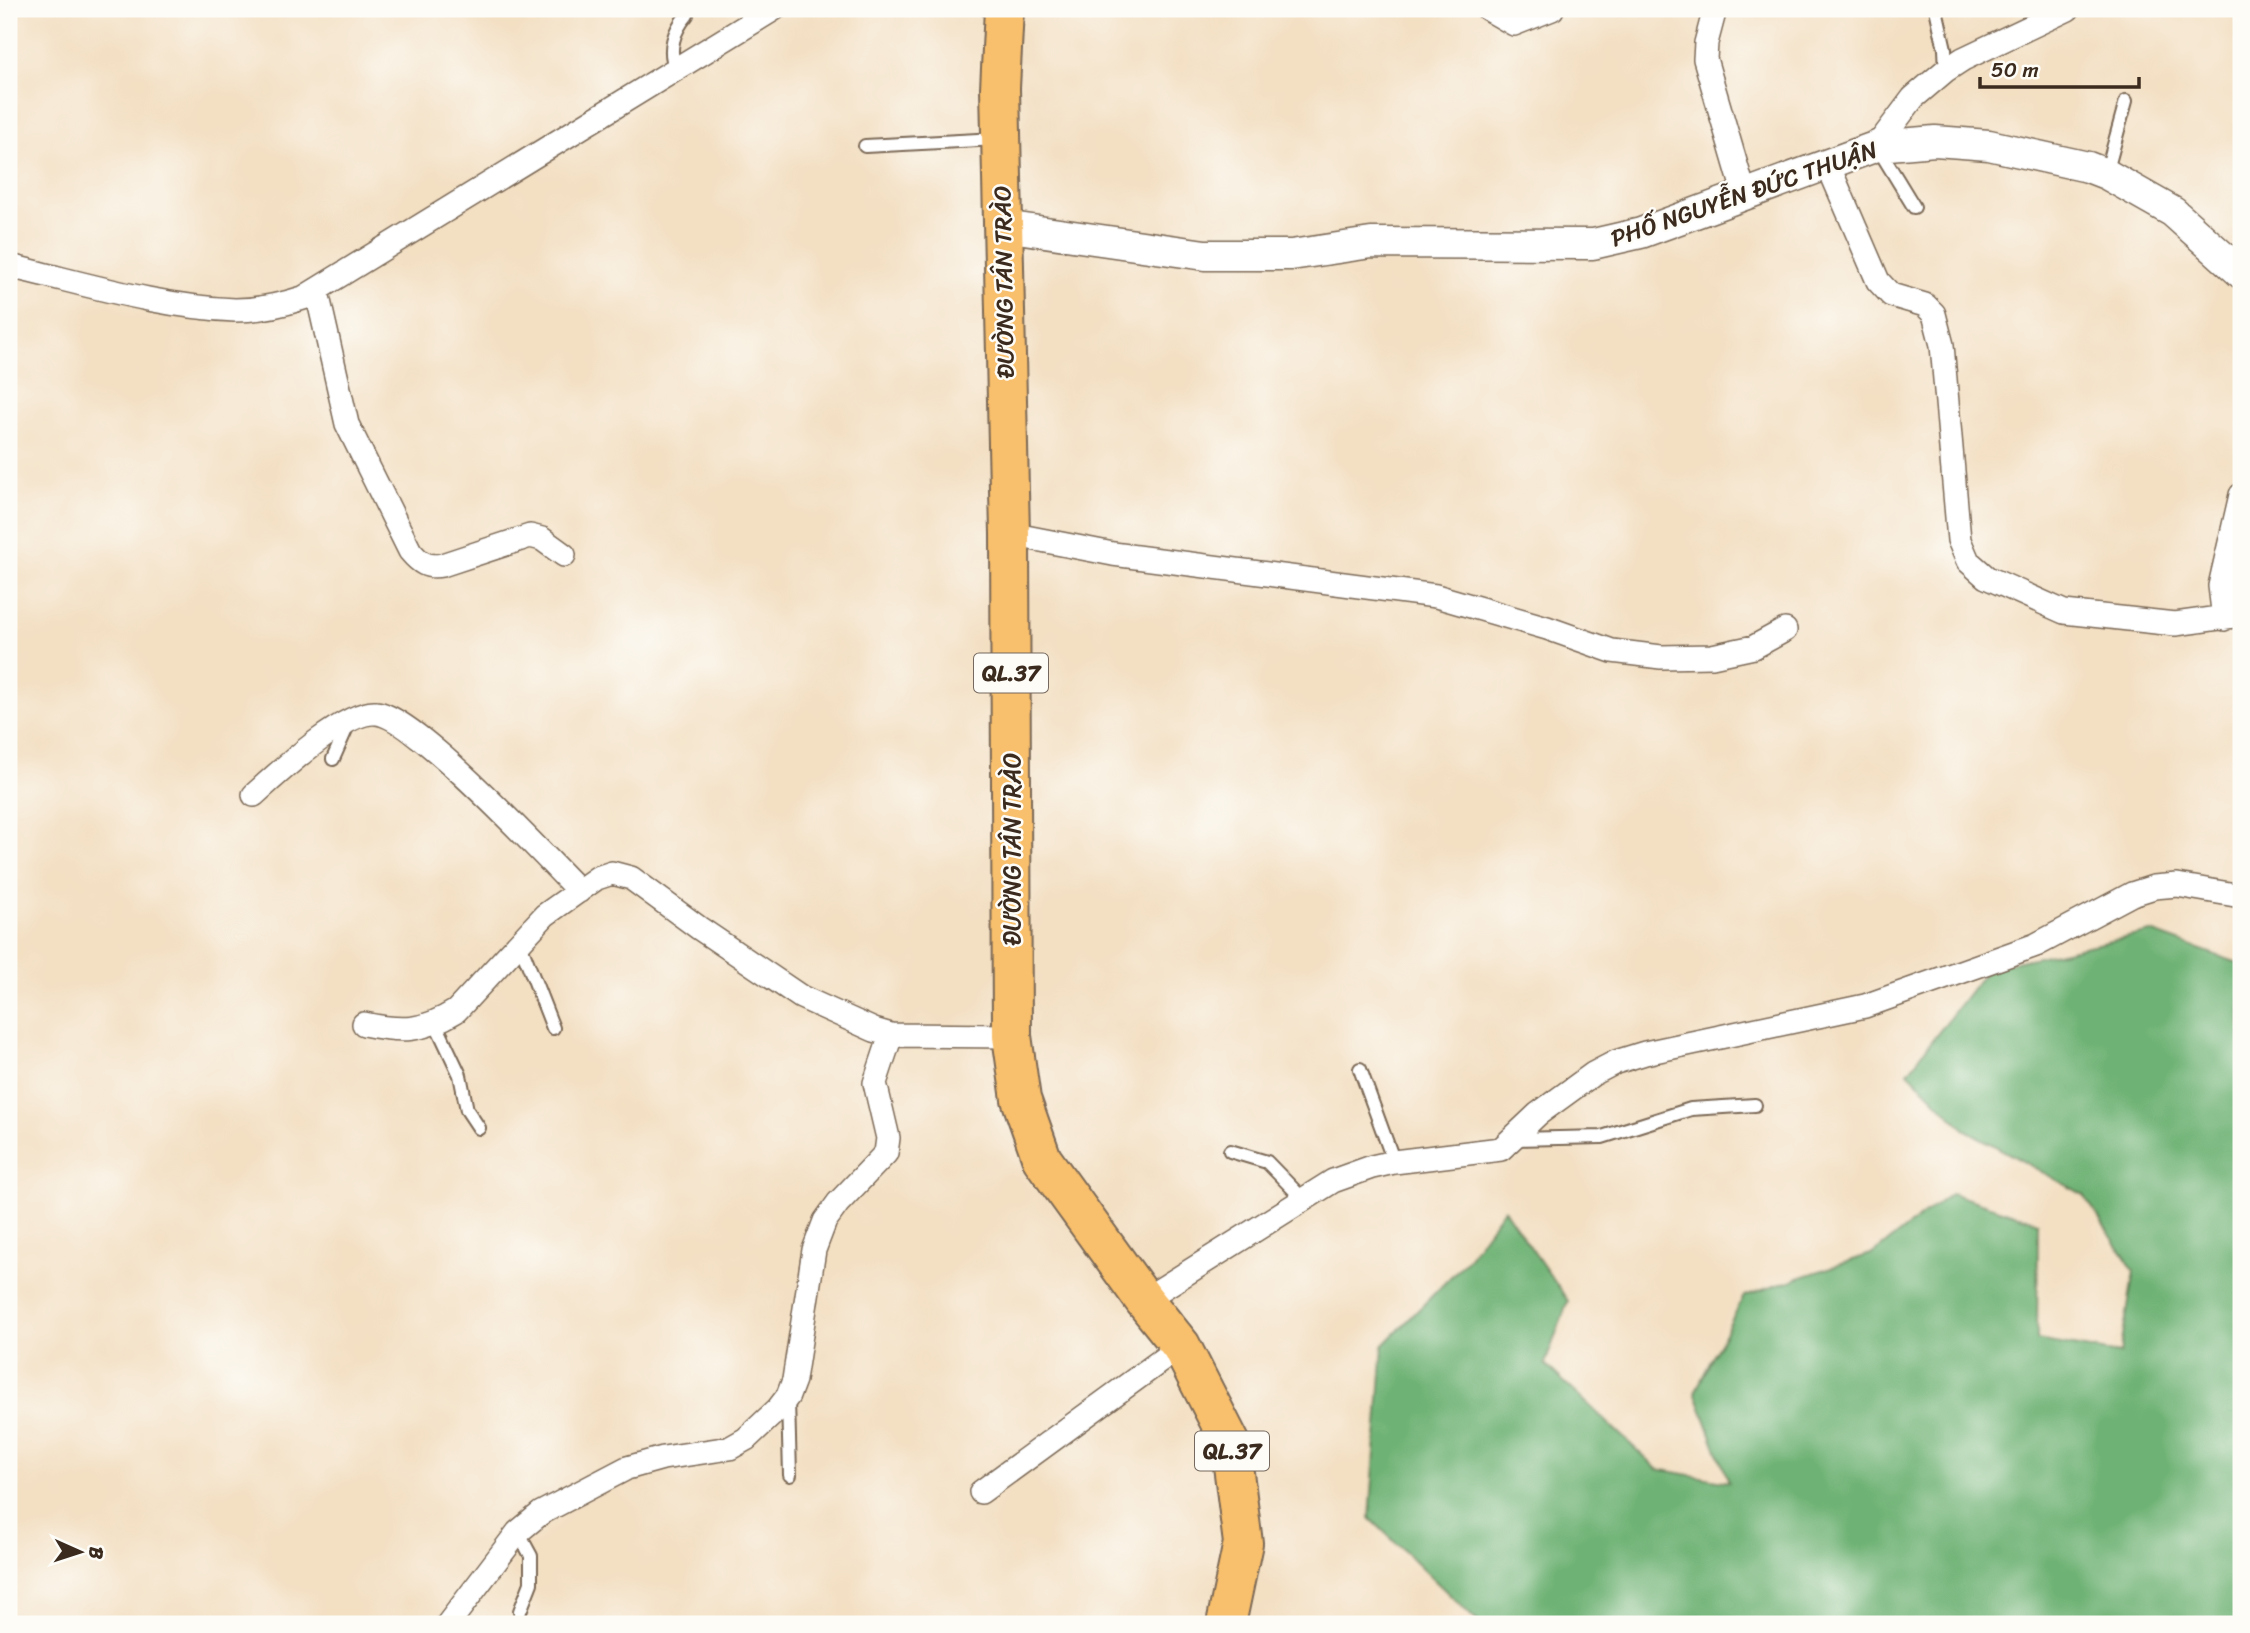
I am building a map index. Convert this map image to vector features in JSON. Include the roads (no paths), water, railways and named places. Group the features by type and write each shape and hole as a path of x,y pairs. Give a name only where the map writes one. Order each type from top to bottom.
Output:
{"highway":[{"name":"ĐƯỜNG TÂN TRÀO","path":"1004,9 1001,139 1010,534 1012,1036 1021,1099 1042,1159 1144,1300 1181,1346 1230,1442 1243,1543 1226,1624"}],"street":[{"path":"9,266 149,299 236,310 276,306 317,292 774,9"},
{"path":"1488,9 1514,24 1552,9"},
{"path":"1715,9 1706,43 1705,59 1745,196"},
{"path":"1877,146 1913,98 1946,69 2068,9"},
{"name":"PHỐ NGUYỄN ĐỨC THUẬN","path":"1003,226 1205,256 1291,255 1371,243 1592,244 1641,233 1877,146 1935,141 1989,145 2088,167 2106,174 2173,212 2241,272"},
{"path":"1828,165 1878,281 1891,295 1924,305 1934,314 1942,345 1959,540 1968,561 1986,577 2064,612 2175,624 2232,617 2220,586 2241,495"},
{"path":"317,292 347,424 410,551 419,562 431,567 442,565 530,536 542,539 564,555"},
{"path":"1010,534 1113,554 1436,596 1547,628 1612,651 1661,657 1712,656 1754,647 1785,630"},
{"path":"254,794 299,754 349,721 375,712 391,718 449,761 579,891"},
{"path":"364,1024 402,1031 435,1022 456,1011 545,915 597,878 612,873 631,878 801,997 861,1025 891,1035 1012,1036"},
{"path":"1144,1300 1302,1198 1333,1181 1394,1162 1501,1149 1538,1114 1593,1074 1616,1062 1645,1053 1866,1006 2036,945 2132,894 2154,887 2177,885 2241,896"},
{"path":"448,1624 518,1532 541,1513 627,1468 663,1458 730,1448 746,1439 788,1396 794,1380 814,1250 825,1221 838,1203 886,1153 888,1138 876,1083 891,1035"},
{"path":"981,1492 1181,1346"}],"lane":[{"path":"1936,9 1945,49 1946,69"},
{"path":"676,69 672,61 673,37 678,25 687,15"},
{"path":"2106,174 2126,102"},
{"path":"865,146 1001,139"},
{"path":"1877,146 1914,207"},
{"path":"333,759 349,721"},
{"path":"519,941 553,1028"},
{"path":"435,1022 460,1075 467,1110 479,1128"},
{"path":"1360,1069 1394,1162"},
{"path":"1514,1139 1602,1137 1691,1109 1755,1105"},
{"path":"1230,1151 1267,1162 1302,1198"},
{"path":"788,1396 790,1475"},
{"path":"518,1532 531,1556 531,1583 520,1611"}]}
